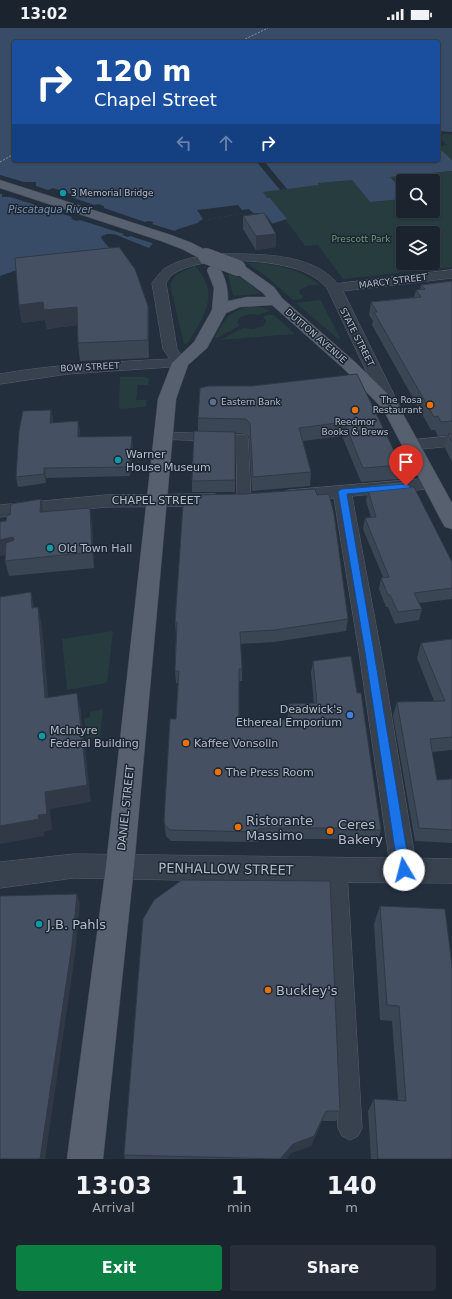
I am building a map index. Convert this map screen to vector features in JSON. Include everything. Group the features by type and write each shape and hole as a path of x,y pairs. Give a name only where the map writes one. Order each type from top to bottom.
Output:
{"main road":[{"name":"DUTTON AVENUE","path":"0,184 166,238 187,246 206,256 238,268 269,290 276,301 349,364 391,407"},
{"path":"180,364 201,346 220,310 221,288 214,270 206,256"},
{"path":"220,310 243,302 276,301"},
{"name":"DANIEL STREET","path":"85,1159 120,866 167,399 180,364"},
{"name":"STATE STREET","path":"391,407 452,522"}],"street":[{"name":"STATE STREET","path":"180,364 170,349 159,283 166,272 176,266 189,262 245,257 280,260 312,270 334,288 391,407"},
{"name":"MARCY STREET","path":"334,288 451,275"},
{"name":"BOW STREET","path":"0,379 34,372 72,368 180,364"},
{"path":"163,436 242,438 258,498"},
{"path":"411,445 452,441"},
{"name":"CHAPEL STREET","path":"0,511 106,501 258,498 432,484"},
{"path":"342,491 371,660 404,870"},
{"name":"PENHALLOW STREET","path":"0,875 74,866 337,871 452,871"},
{"path":"337,871 350,1128"}],"green space":[{"path":"440,135 452,135 452,160 440,149 440,147 447,145 440,139"},
{"name":"Prescott Park","path":"452,171 452,267 440,268 440,226 396,226 396,270 425,270 343,279 318,245 305,246 270,198 267,198 262,192 319,185 318,183 352,180 370,202 396,200 396,218 440,218 440,174 420,174"},
{"name":"Prescott Park","path":"396,176 396,184 389,177"},
{"path":"247,263 276,265 293,270 319,284 309,285 299,290 300,294 304,296 301,299 293,300 267,277"},
{"path":"195,266 203,276 207,286 207,305 200,324 188,343 184,344 170,284 177,274"},
{"path":"228,273 241,278 261,294 233,296"},
{"path":"321,301 340,338 338,339 296,303"},
{"path":"255,306 271,310 259,315 250,314 240,317 237,322 239,326 217,338 215,337 222,325 234,312 247,307"},
{"path":"267,315 274,315 295,334 220,340 243,328 253,329 263,326 266,321 263,317"},
{"path":"120,377 145,377 149,379 148,385 138,385 136,400 147,400 146,407 119,409"},
{"path":"113,631 107,683 67,690 62,639"},
{"path":"103,709 100,736 86,739 84,718 90,717 90,712"}],"water":[{"name":"Piscataqua River","path":"0,28 452,28 452,132 440,131 440,40 12,40 12,162 440,162 440,149 452,160 452,171 421,174 396,174 396,176 390,177 396,183 396,200 370,202 352,180 318,183 319,185 263,192 267,198 270,198 287,219 258,228 244,213 207,220 178,229 154,242 149,248 112,255 104,248 41,261 0,276"}],"pier":[{"path":"257,162 265,162 287,189 280,190"},
{"path":"0,175 24,182 36,182 36,186 48,190 53,188 74,195 71,197 94,205 98,204 104,206 104,208 145,222 154,222 152,224 178,232 155,244 130,236 128,237 122,235 124,234 80,220 77,221 71,219 72,217 47,209 37,208 39,206 10,197 2,197 2,194 0,194"},
{"path":"238,205 242,210 249,209 253,213 259,213 261,216 266,215 274,226 265,229 258,228 244,213 207,220 207,222 198,225 201,223 198,222 203,219 197,210"},
{"path":"107,234 114,234 149,249 116,256 101,238"}],"building":[{"path":"264,213 276,234 256,236 243,216"},
{"path":"119,247 135,269 148,306 148,340 78,343 77,307 44,310 43,302 19,305 15,258"},
{"path":"452,281 452,421 441,422 438,416 434,417 374,312 377,312 371,302 421,297 416,290 425,289 421,285"},
{"path":"357,374 401,465 363,468 344,422 299,428 311,472 253,477 250,423 246,419 198,418 200,388 209,386 252,386"},
{"path":"51,410 50,423 78,421 78,437 132,436 129,467 44,468 44,474 16,477 19,431 23,411"},
{"path":"194,431 235,432 235,480 192,481"},
{"path":"448,434 452,434 452,442"},
{"path":"407,481 410,487 414,487 452,562 452,588 414,593 422,609 398,612 390,595 388,595 381,578 389,577 365,518 376,517 368,490 371,490 369,485"},
{"path":"315,489 317,495 329,494 334,514 348,619 275,630 240,632 242,669 239,669 239,719 290,720 289,704 317,703 313,661 351,656 357,693 361,693 381,830 350,830 350,828 268,828 258,829 258,832 170,830 165,825 164,821 170,719 176,719 179,671 175,671 177,622 175,622 183,505 190,499 191,495 244,494"},
{"path":"41,499 40,512 90,508 92,552 5,561 6,543 14,540 13,537 0,540 0,522 6,521 7,515 10,515 11,504"},
{"name":"McIntyre Federal Building","path":"31,592 32,608 38,607 45,698 77,693 87,785 45,792 47,814 38,815 39,819 0,826 0,597"},
{"path":"452,639 452,737 430,739 437,780 452,779 452,830 419,828 397,702 445,701 421,643"},
{"path":"182,880 330,881 340,1111 326,1111 314,1136 293,1144 280,1159 124,1155 143,919 154,900"},
{"path":"77,894 72,945 40,1159 0,1159 0,896"},
{"path":"380,906 445,909 452,966 452,1159 378,1159 374,1099 406,1101 399,1006 387,1005"}],"ferry route":[{"path":"243,40 268,28"},
{"path":"0,162 12,155"}],"place":[{"name":"3 Memorial Bridge","path":"63,193"},
{"name":"Eastern Bank","path":"213,402"},
{"name":"The Rosa Restaurant","path":"430,405"},
{"name":"Reedmor Books & Brews","path":"355,410"},
{"name":"Warner House Museum","path":"118,460"},
{"name":"Old Town Hall","path":"50,548"},
{"name":"Deadwick's Ethereal Emporium","path":"350,715"},
{"name":"McIntyre Federal Building","path":"42,736"},
{"name":"Kaffee Vonsolln","path":"186,743"},
{"name":"The Press Room","path":"218,772"},
{"name":"Ristorante Massimo","path":"238,827"},
{"name":"Ceres Bakery","path":"330,831"},
{"name":"J.B. Pahls","path":"39,924"},
{"name":"Buckley's","path":"268,990"}],"route":[{"path":"404,870 370,652 342,491 406,486"}]}
